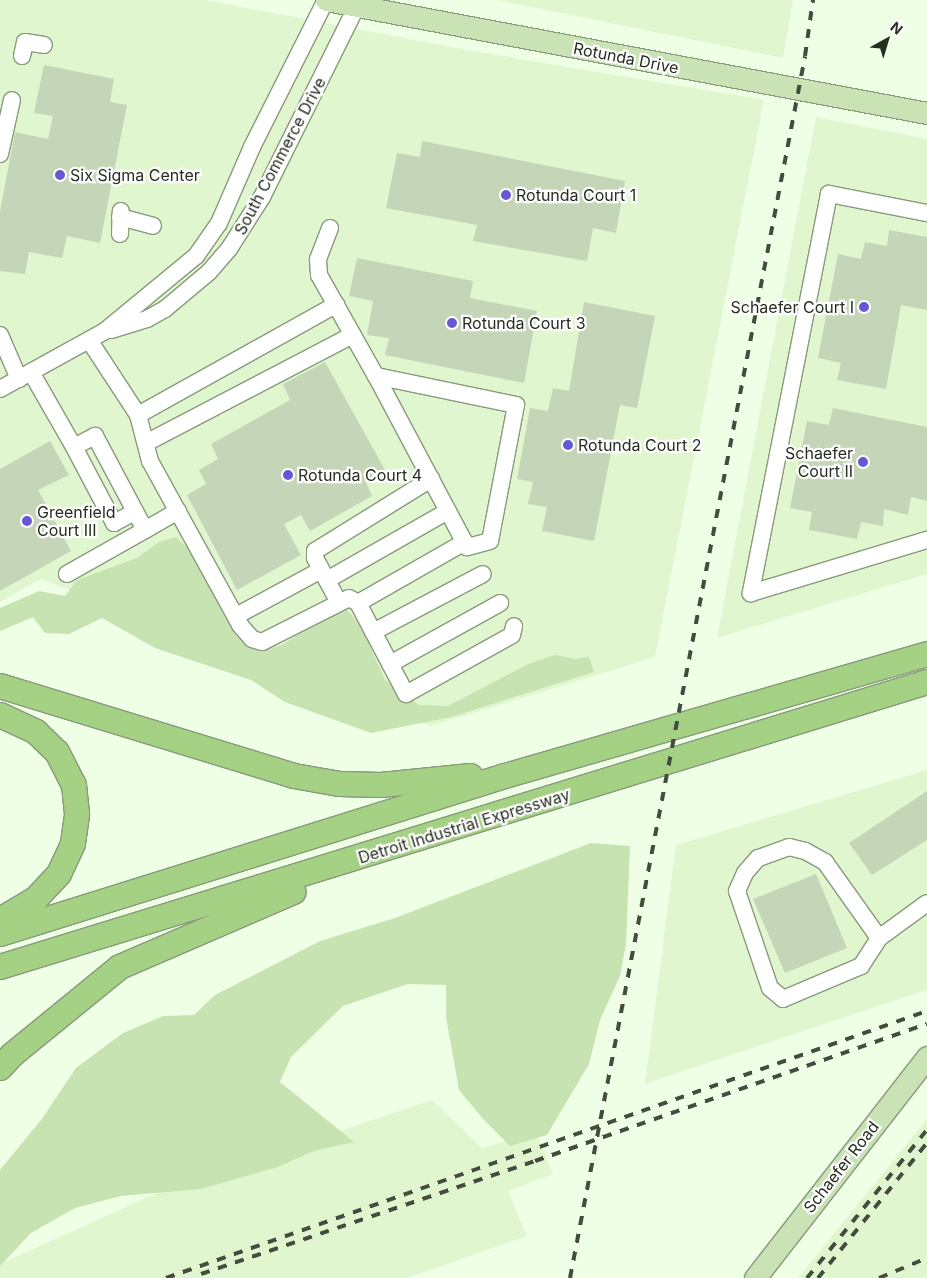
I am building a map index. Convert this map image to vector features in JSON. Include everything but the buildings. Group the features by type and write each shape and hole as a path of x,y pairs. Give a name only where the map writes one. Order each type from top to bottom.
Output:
{"highway":[{"path":"0,934 505,776 927,654"},
{"name":"Detroit Industrial Expressway","path":"0,967 399,846 927,682"},
{"path":"0,686 294,776 340,784 381,785 470,776 505,776"},
{"path":"0,716 36,732 57,752 74,785 77,815 73,844 60,874 37,898 0,920"},
{"path":"0,1068 12,1055 120,968 399,846"}],"main road":[{"name":"Rotunda Drive","path":"326,0 359,3 927,113"},
{"name":"Schaefer Road","path":"755,1278 927,1057"}],"street":[{"name":"South Commerce Drive","path":"0,389 106,331 186,266 208,240 226,211 252,147 326,0"},
{"name":"South Commerce Drive","path":"106,331 126,327 165,309 209,272 229,249 262,197 359,3"},
{"path":"22,56 25,42 44,45"},
{"path":"0,154 12,100"},
{"path":"927,213 829,194 751,593 927,540"},
{"path":"120,234 121,214 153,226"},
{"path":"330,228 318,260 319,275 376,376 467,547 490,541 516,405 376,376"},
{"path":"138,415 336,305"},
{"path":"0,335 74,447 114,523 135,512"},
{"path":"146,443 353,335"},
{"path":"89,340 138,415 150,461 236,616 252,639 262,642 338,601 349,598 358,602 406,694 512,635 514,626"},
{"path":"74,447 95,436 145,530"},
{"path":"338,601 315,558 315,552 320,546 431,479"},
{"path":"236,616 324,575 448,511"},
{"path":"67,574 178,512"},
{"path":"358,602 465,542"},
{"path":"373,632 483,574"},
{"path":"390,664 500,603"},
{"path":"879,938 826,862 805,851 789,847 758,858 745,872 737,891 770,988 783,999 861,966 879,938 927,904"}],"shaded area":[{"path":"0,0 205,0 456,48 764,100 655,657 431,726 41,579 0,602"},
{"path":"497,0 793,0 783,58"},
{"path":"816,117 927,139 927,574 717,638"},
{"path":"176,537 197,557 235,634 250,646 268,649 282,645 334,611 347,610 360,624 385,680 419,705 448,706 528,664 555,655 575,659 589,657 594,672 451,717 371,733 285,702 251,680 155,648 102,618 69,634 45,633 33,617 0,631 0,608 39,591 65,596 77,580 137,558 159,542"},
{"path":"927,770 927,990 645,1084 676,845"},
{"path":"591,843 630,846 626,944 620,976 600,1020 589,1064 547,1135 510,1146 484,1120 459,1090 446,1017 446,985 408,984 343,1006 291,1057 280,1082 354,1142 314,1151 278,1167 201,1189 121,1196 75,1208 31,1233 0,1266 0,1170 41,1120 76,1068 123,1033 163,1016 194,1015 215,995 320,941 395,918"},
{"path":"432,1100 482,1148 536,1132 553,1174 508,1191 527,1236 407,1278 0,1278 0,1264 159,1192"},
{"path":"927,1119 927,1278 798,1278"}],"railway":[{"path":"570,1278 805,56 813,0"},
{"path":"166,1278 927,1011"},
{"path":"201,1274 535,1161 927,1024"},
{"path":"807,1278 927,1130"},
{"path":"818,1278 927,1143"},
{"path":"879,1278 927,1258"}],"place":[{"name":"Six Sigma Center","path":"60,175"},
{"name":"Rotunda Court 1","path":"506,195"},
{"name":"Schaefer Court I","path":"864,307"},
{"name":"Rotunda Court 3","path":"452,323"},
{"name":"Rotunda Court 2","path":"568,445"},
{"name":"Schaefer Court II","path":"863,462"},
{"name":"Rotunda Court 4","path":"288,475"},
{"name":"Greenfield Court III","path":"27,521"}]}
